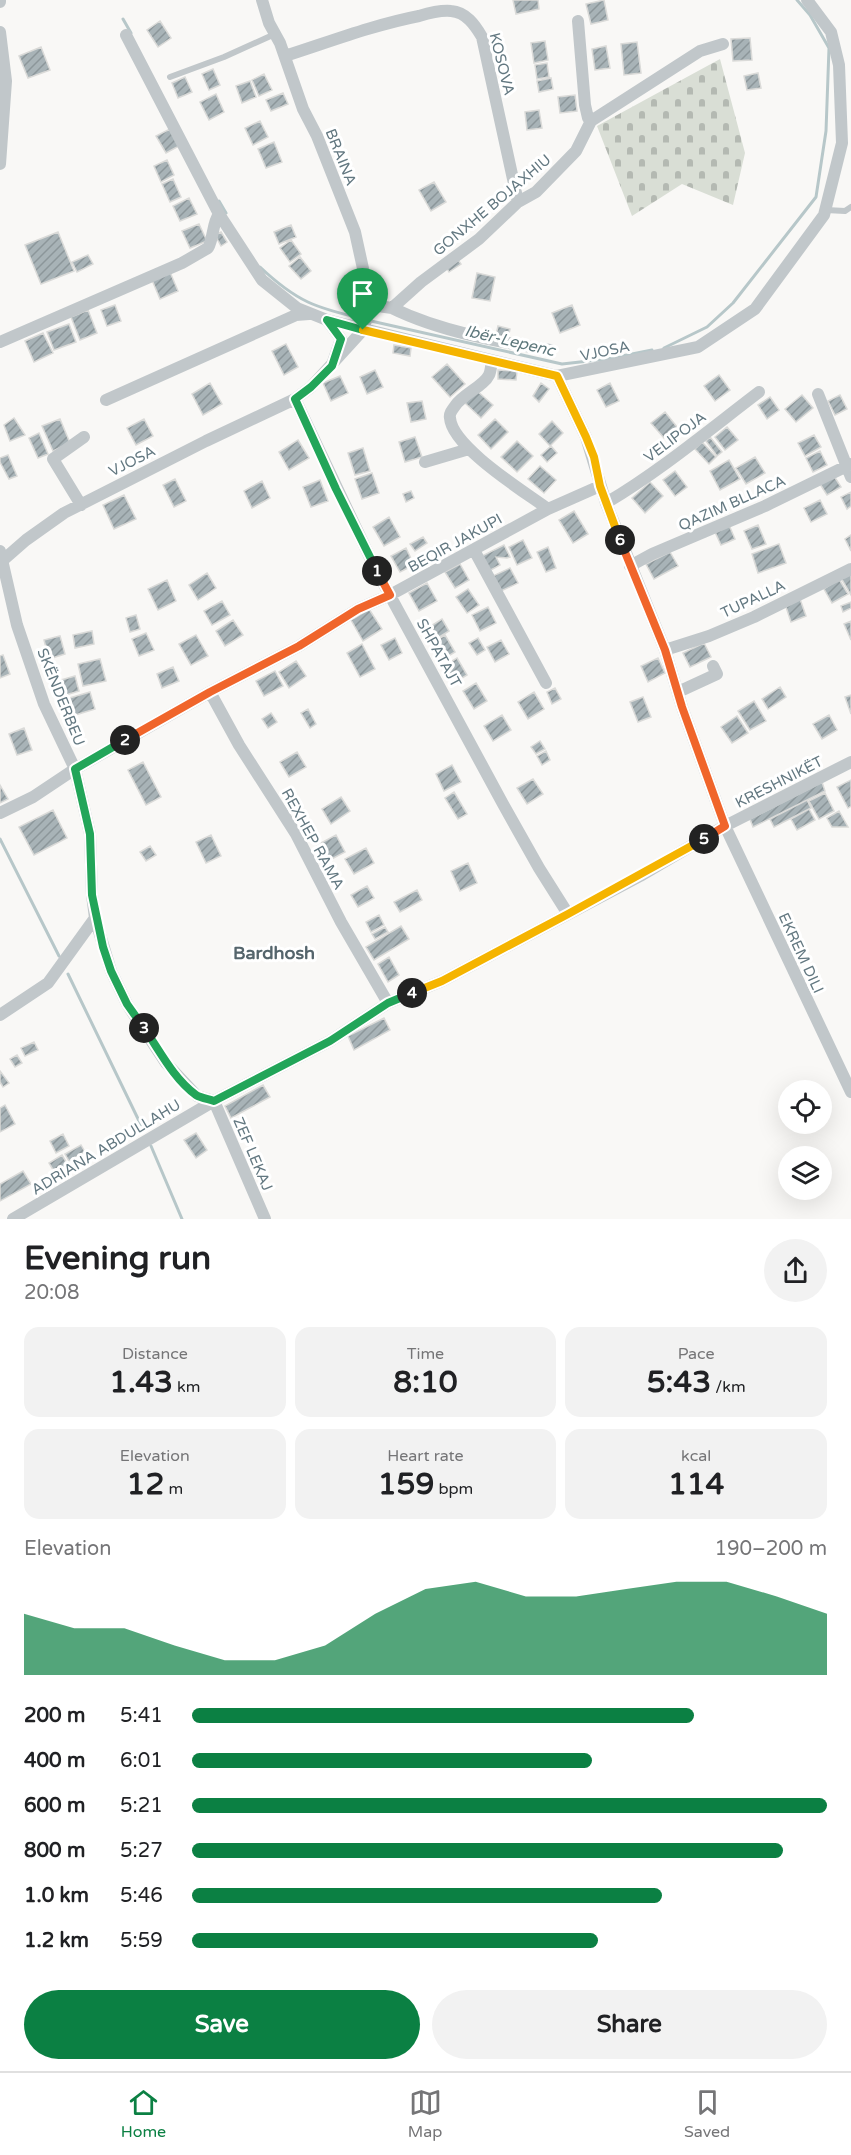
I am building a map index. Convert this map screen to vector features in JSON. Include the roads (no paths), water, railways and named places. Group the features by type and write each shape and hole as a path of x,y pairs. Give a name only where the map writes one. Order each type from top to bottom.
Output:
{"street":[{"name":"BRAINA","path":"262,0 268,23 285,56 303,109 317,136 355,232 369,308 363,330"},
{"name":"VJOSA","path":"1,556 55,519 81,505 206,441 295,399 332,366 363,330 557,376 698,347 755,309 824,215 842,143 839,65 831,32 807,0"},
{"name":"KOSOVA","path":"285,56 394,20 441,11 453,11 464,15 475,25 482,37 518,202"},
{"path":"578,21 585,105 591,121"},
{"path":"0,32 4,74 0,164"},
{"path":"126,35 219,213 262,280 297,308 327,320 363,330"},
{"name":"GONXHE BOJAXHIU","path":"392,308 421,282 478,239 518,202 536,192 576,150 591,121 700,51 723,44"},
{"path":"0,342 182,263 208,248 212,242 214,221 219,213"},
{"path":"369,308 392,308 415,319 520,345 550,350"},
{"path":"106,400 296,315 310,314"},
{"path":"327,320 341,339 332,366"},
{"path":"492,361 489,377 458,401 449,417 451,426 469,449 502,477 548,508"},
{"path":"557,376 594,457 606,503 665,650 725,826"},
{"name":"VELIPOJA","path":"606,503 634,487 759,392"},
{"name":"QAZIM BLLACA","path":"630,566 652,554 850,469 818,394"},
{"name":"SHPATAJT","path":"295,399 336,489 390,595 523,840 568,914"},
{"path":"81,505 53,459 84,437"},
{"path":"425,462 469,449"},
{"name":"BEQIR JAKUPI","path":"0,813 33,797 75,769 210,692 299,646 358,609 390,595 548,508 600,486"},
{"path":"474,550 546,683"},
{"name":"SKËNDERBEU","path":"1,556 3,582 44,704 75,769 90,834 95,918 111,971 127,1004 166,1063 197,1096 214,1101"},
{"name":"TUPALLA","path":"665,650 709,636 754,617 851,569"},
{"path":"678,692 717,674 713,666"},
{"name":"REXHEP RAMA","path":"210,692 239,746 296,834 341,922 388,1003"},
{"name":"KRESHNIKËT","path":"214,1101 330,1041 388,1003 442,981 640,876 725,826 851,762"},
{"name":"EKREM DILI","path":"725,826 851,1092"},
{"path":"0,1015 48,983 95,918"},
{"name":"ADRIANA ABDULLAHU","path":"18,1218 214,1101"},
{"name":"ZEF LEKAJ","path":"214,1101 265,1219"}],"lane":[{"path":"170,77 224,57 275,34"},
{"path":"825,210 845,211 851,207"}],"waterway":[{"name":"Ibër-Lepenc","path":"664,348 707,327 733,303 816,197 826,131 829,48 810,15 797,0"},
{"name":"Ibër-Lepenc","path":"123,19 131,33"},
{"name":"Ibër-Lepenc","path":"219,201 226,213"},
{"name":"Ibër-Lepenc","path":"260,267 285,288 308,302 364,319"},
{"name":"Ibër-Lepenc","path":"371,321 562,364 607,359 652,350"},
{"path":"0,839 59,956"},
{"path":"68,974 141,1125"},
{"path":"151,1146 182,1219"}],"district":[{"name":"Bardhosh","path":"274,953"}]}
